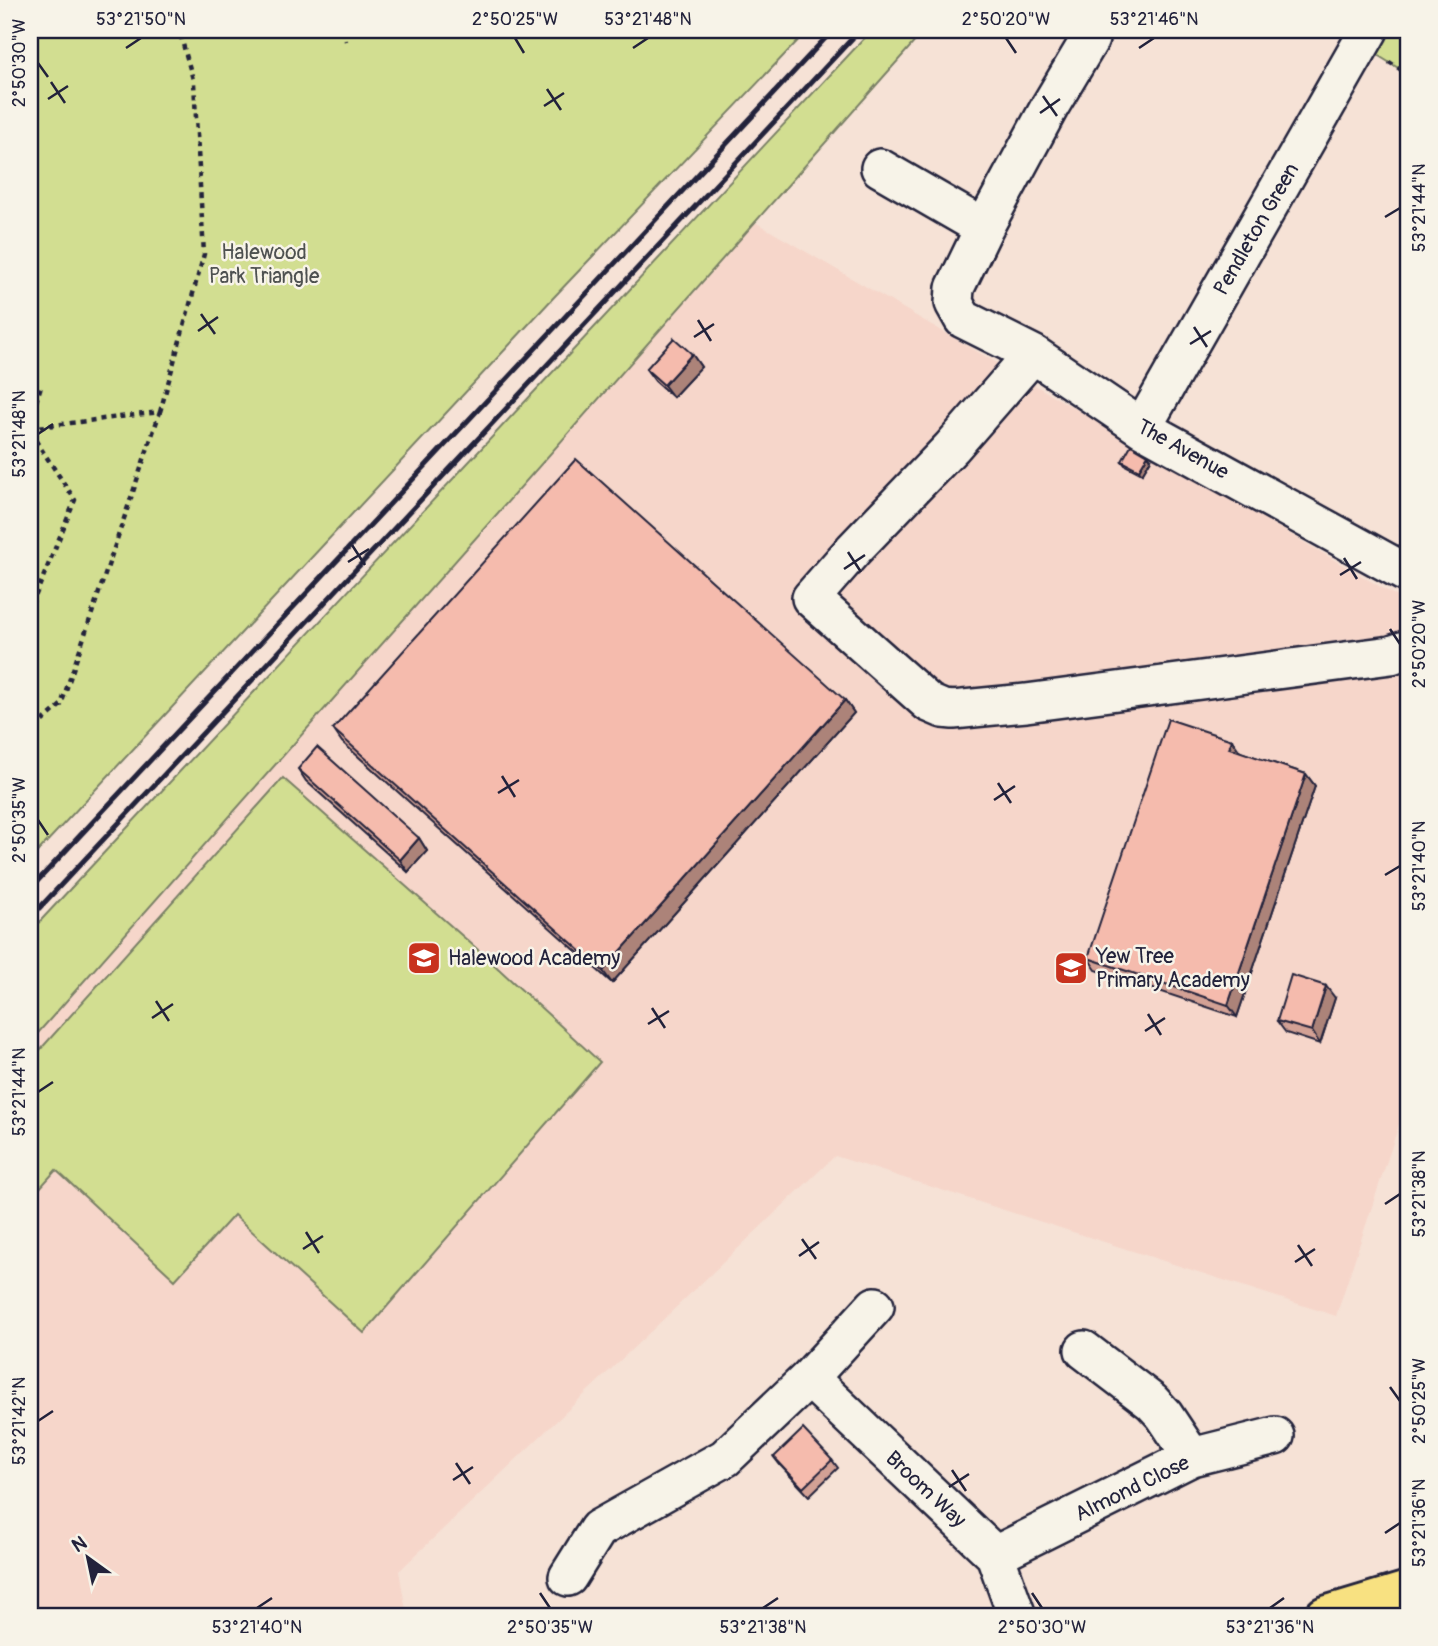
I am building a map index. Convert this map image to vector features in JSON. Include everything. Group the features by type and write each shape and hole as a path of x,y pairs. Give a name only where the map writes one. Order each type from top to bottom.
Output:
{"highway":[{"path":"1325,1616 1408,1591"}],"street":[{"name":"Pendleton Green","path":"1142,428 1369,30"},
{"path":"880,168 984,228 1050,106 1090,39"},
{"name":"The Avenue","path":"984,228 955,288 954,303 963,319 1033,354 1142,428 1408,573"},
{"path":"1033,354 952,447 811,598 929,703 953,710 1026,703 1391,655 1408,649"},
{"path":"568,1577 598,1529 724,1458 808,1378 876,1306"},
{"path":"1084,1350 1152,1402 1192,1457"},
{"name":"Broom Way","path":"808,1378 995,1555 1017,1616"},
{"name":"Almond Close","path":"995,1555 1192,1457 1275,1436"}],"path":[{"path":"30,727 37,726 61,705 160,411 204,254 194,83 179,30"},
{"path":"344,30 346,41"},
{"path":"30,421 42,383"},
{"path":"30,609 75,500 30,430 160,411"}],"shaded area":[{"name":"Halewood Academy","path":"755,222 1408,603 1408,1097 1336,1316 835,1156 399,1571 407,1616 30,1616 30,1042"}],"green space":[{"name":"Halewood Park Triangle","path":"30,30 808,30 554,297 30,860"},
{"path":"872,30 925,30 30,1042 30,932"},
{"path":"1369,30 1408,30 1408,74 1361,45"},
{"path":"283,778 476,948 600,1062 364,1333 234,1215 175,1280 56,1170 30,1199 30,1061"}],"building":[{"path":"674,338 692,354 664,385 646,369"},
{"path":"1131,445 1148,455 1139,470 1122,461"},
{"path":"576,459 845,700 603,971 333,729"},
{"path":"1168,719 1232,740 1229,748 1306,774 1228,1005 1088,958"},
{"path":"317,747 419,838 400,860 298,769"},
{"path":"1291,975 1326,986 1312,1031 1277,1021"},
{"path":"803,1429 832,1460 803,1488 774,1457"}],"railway":[{"path":"30,889 833,30"},
{"path":"30,918 860,30"}],"place":[{"name":"Halewood Academy","path":"424,958"},
{"name":"Yew Tree Primary Academy","path":"1071,968"}]}
